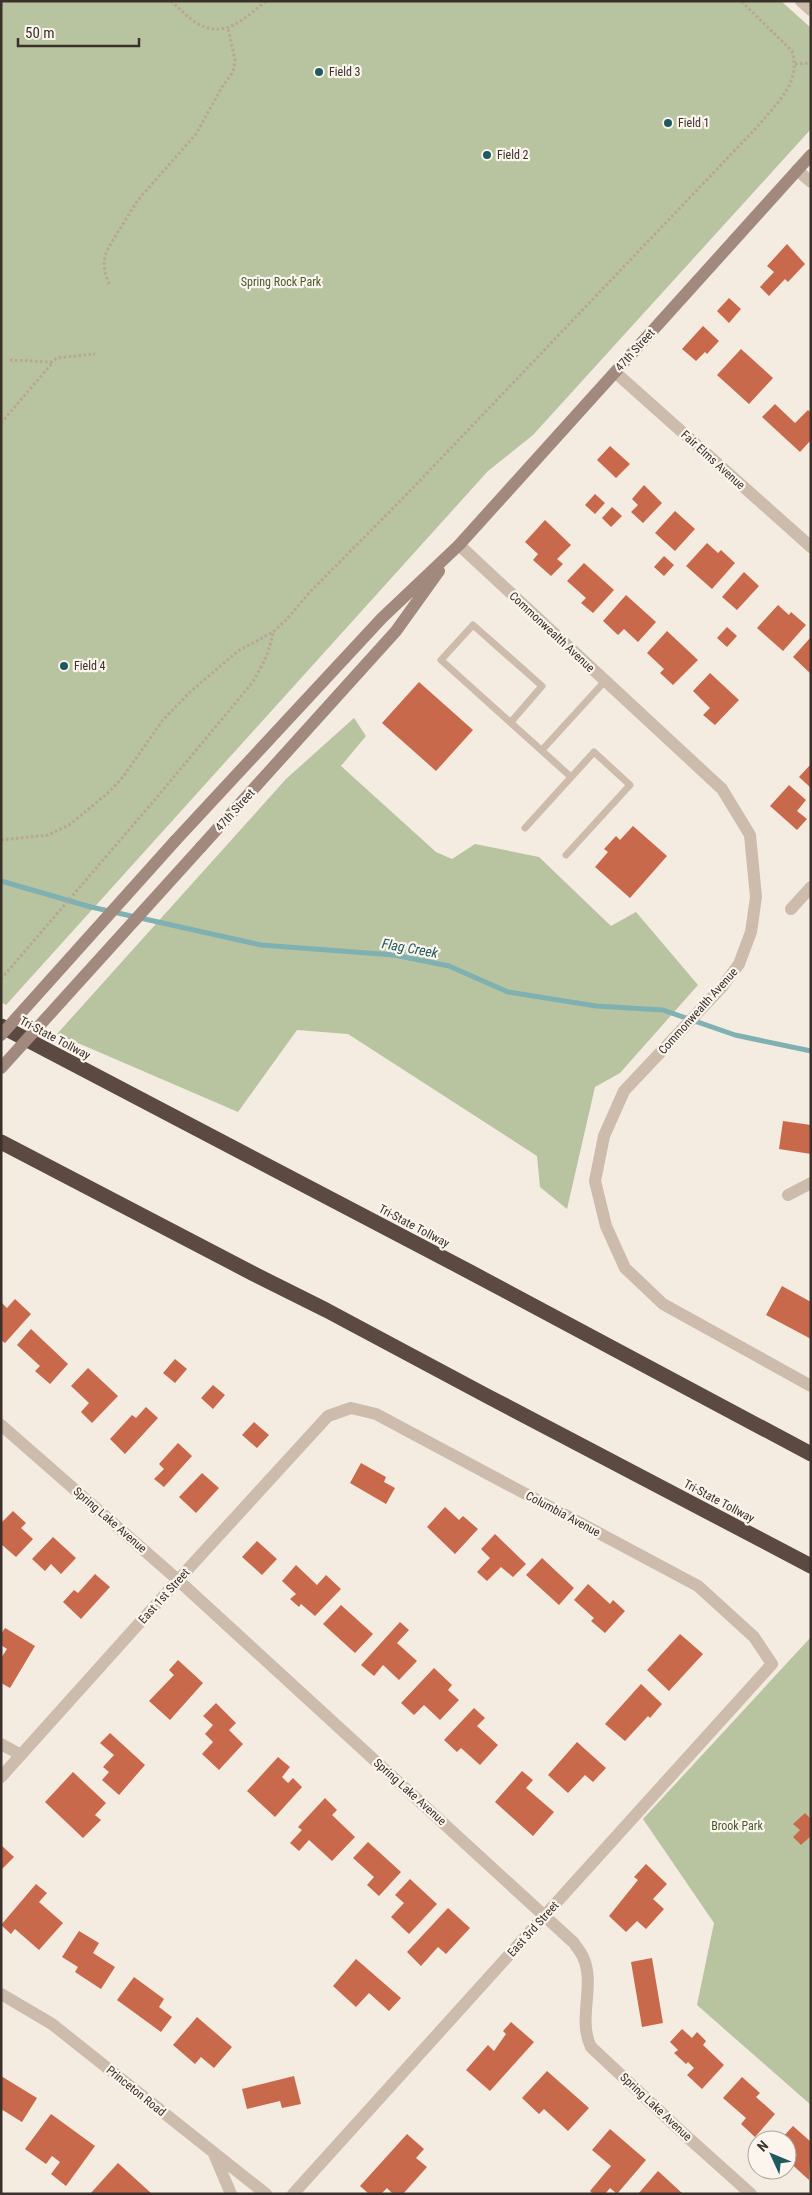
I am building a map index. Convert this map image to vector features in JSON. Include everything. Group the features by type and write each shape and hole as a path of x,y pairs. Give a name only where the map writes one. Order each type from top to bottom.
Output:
{"highway":[{"name":"Tri-State Tollway","path":"1,1026 117,1089 472,1273 811,1454"},
{"name":"Tri-State Tollway","path":"1,1142 326,1310 811,1566"}],"main road":[{"name":"47th Street","path":"1,1035 175,841 382,618 459,545 811,155"},
{"name":"47th Street","path":"1,1068 396,632 459,545"}],"street":[{"path":"801,1 811,10"},
{"path":"797,170 811,182"},
{"name":"Fair Elms Avenue","path":"616,373 811,548"},
{"name":"Commonwealth Avenue","path":"459,545 722,789 750,835 756,897 752,932 739,964 722,987 624,1091 604,1136 595,1182 606,1226 625,1268 662,1304 811,1386"},
{"path":"791,909 811,887"},
{"path":"788,1195 811,1183"},
{"name":"Columbia Avenue","path":"328,1416 351,1408 376,1414 698,1586 754,1637 772,1664"},
{"name":"East 1st Street","path":"1,1777 328,1416"},
{"name":"Spring Lake Avenue","path":"1,1425 178,1580 574,1943 583,1957 588,1977 586,2037 592,2047 751,2194"},
{"name":"East 3rd Street","path":"293,2194 772,1664"},
{"path":"1,1744 20,1755"},
{"name":"Princeton Road","path":"1,1994 52,2024 266,2194"},
{"path":"214,2154 231,2194"}],"lane":[{"path":"510,722 542,686 473,624 441,660 510,722 572,777"},
{"path":"542,750 605,681"},
{"path":"525,828 594,752 630,785 566,855"}],"path":[{"path":"171,1 194,22 206,28 228,28 266,1"},
{"path":"1,840 48,835 69,825 88,810 123,777 162,721 190,692 238,651 273,632 286,620 310,592 422,478 744,140 787,90 793,77 795,64 792,51 741,1"},
{"path":"109,284 104,262 106,253 113,240 138,200 196,134 222,87 231,75 235,60 228,28"},
{"path":"795,64 811,63"},
{"path":"10,360 51,362 57,358 95,354"},
{"path":"1,423 55,360"},
{"path":"1,979 252,683 263,665 273,632"}],"green space":[{"name":"Spring Rock Park","path":"1,1 781,1 811,28 811,129 533,435 488,471 6,1005 1,1002"},
{"path":"354,718 366,736 341,766 436,852 452,859 475,844 539,857 611,926 636,912 698,985 620,1073 595,1087 567,1209 540,1187 537,1156 348,1034 297,1030 238,1112 57,1034 286,779"},
{"name":"Brook Park","path":"811,1637 811,2105 697,2005 714,1923 643,1819"}],"building":[{"path":"787,244 805,264 788,282 785,279 769,296 760,287 774,272 767,266"},
{"path":"729,298 741,309 729,323 717,311"},
{"path":"703,326 719,341 707,354 705,352 696,361 682,349"},
{"path":"741,349 773,378 749,404 717,375"},
{"path":"775,404 795,423 808,410 811,413 811,440 800,452 762,417"},
{"path":"610,446 630,464 616,478 597,460"},
{"path":"644,485 662,503 643,523 631,512 638,505 632,499"},
{"path":"595,494 605,503 595,514 585,505"},
{"path":"612,507 622,516 611,527 602,518"},
{"path":"675,511 695,529 675,551 655,533"},
{"path":"545,520 571,545 557,559 563,564 551,576 533,560 538,554 525,542"},
{"path":"707,543 718,553 721,550 735,563 712,589 686,566"},
{"path":"664,556 674,565 664,576 654,567"},
{"path":"584,563 614,590 593,613 581,603 586,598 567,581"},
{"path":"744,572 759,586 737,610 722,597"},
{"path":"626,595 656,622 638,642 624,629 618,635 603,621"},
{"path":"778,605 789,615 791,612 806,625 783,651 757,628"},
{"path":"727,627 737,636 727,647 717,638"},
{"path":"667,631 698,660 673,685 660,673 664,669 647,653"},
{"path":"811,637 811,674 793,657"},
{"path":"710,673 739,700 715,725 703,715 710,708 693,691"},
{"path":"419,682 473,730 436,771 382,723"},
{"path":"811,764 811,788 799,777"},
{"path":"789,785 806,800 797,811 807,819 797,830 770,806"},
{"path":"633,826 667,856 630,898 595,867 608,852 604,849 616,836 620,840"},
{"path":"783,1121 811,1125 811,1154 779,1149"},
{"path":"782,1286 811,1302 811,1339 766,1315"},
{"path":"15,1299 31,1314 5,1343 1,1340 1,1302 7,1308"},
{"path":"31,1329 68,1364 50,1384 35,1371 40,1366 17,1345"},
{"path":"175,1359 187,1369 175,1383 163,1373"},
{"path":"88,1368 118,1396 92,1423 81,1412 89,1403 71,1386"},
{"path":"213,1385 225,1395 213,1409 201,1398"},
{"path":"146,1407 158,1418 125,1454 110,1439 132,1415 136,1418"},
{"path":"254,1422 269,1435 257,1448 242,1435"},
{"path":"178,1443 192,1456 164,1487 154,1479 164,1469 159,1464"},
{"path":"361,1463 386,1477 384,1482 395,1488 386,1504 350,1483"},
{"path":"202,1473 219,1488 196,1513 179,1497"},
{"path":"445,1507 459,1520 463,1516 478,1529 455,1554 427,1527"},
{"path":"13,1511 26,1523 21,1528 33,1539 16,1557 1,1544 1,1523"},
{"path":"495,1534 526,1564 513,1577 501,1567 487,1581 477,1572 490,1558 481,1549"},
{"path":"53,1537 76,1558 61,1574 51,1564 45,1571 32,1559"},
{"path":"257,1541 277,1559 262,1575 242,1557"},
{"path":"542,1558 574,1588 559,1605 526,1575"},
{"path":"296,1565 317,1585 326,1575 341,1589 315,1616 301,1604 299,1607 290,1599 296,1594 282,1581"},
{"path":"95,1574 110,1587 81,1619 63,1602 74,1590 78,1593"},
{"path":"588,1584 610,1604 613,1600 625,1611 605,1633 591,1621 594,1618 574,1600"},
{"path":"341,1605 373,1634 355,1653 323,1624"},
{"path":"400,1622 409,1630 397,1643 417,1661 399,1680 383,1665 374,1676 361,1665"},
{"path":"5,1628 35,1646 10,1688 1,1683 1,1658 7,1649 1,1645 1,1634"},
{"path":"680,1634 703,1654 669,1691 647,1670"},
{"path":"178,1660 203,1683 170,1720 149,1701 174,1675 169,1670"},
{"path":"434,1668 452,1685 448,1690 459,1700 440,1720 424,1705 414,1715 401,1703"},
{"path":"641,1684 662,1704 625,1741 605,1724"},
{"path":"216,1703 236,1723 229,1730 243,1744 219,1770 202,1754 213,1742 205,1734 213,1725 203,1716"},
{"path":"474,1708 485,1718 477,1726 498,1745 480,1765 461,1748 457,1752 444,1740"},
{"path":"110,1733 145,1765 119,1795 102,1780 109,1772 103,1767 114,1755 100,1743"},
{"path":"577,1742 606,1768 593,1782 585,1775 568,1793 548,1775"},
{"path":"278,1757 290,1767 282,1777 288,1783 293,1778 302,1787 275,1817 247,1791"},
{"path":"522,1771 533,1780 526,1788 554,1812 533,1836 495,1802"},
{"path":"73,1772 106,1803 95,1815 101,1820 83,1838 45,1802"},
{"path":"325,1798 337,1810 332,1815 355,1837 332,1861 309,1840 299,1851 290,1843 302,1830 298,1827"},
{"path":"805,1813 811,1819 811,1836 801,1845 793,1837 800,1830 793,1824"},
{"path":"368,1842 401,1872 379,1896 367,1885 374,1877 353,1858"},
{"path":"1,1845 14,1857 1,1870"},
{"path":"646,1864 667,1884 653,1899 664,1909 646,1929 637,1921 626,1932 609,1916 638,1880 634,1877"},
{"path":"410,1879 437,1904 409,1934 391,1917 404,1903 395,1895"},
{"path":"36,1884 47,1893 39,1902 63,1923 39,1950 15,1929 11,1934 1,1925"},
{"path":"448,1908 470,1928 446,1954 438,1947 421,1966 407,1952"},
{"path":"79,1931 99,1943 93,1953 115,1967 101,1989 75,1972 78,1967 62,1957"},
{"path":"652,1958 663,2023 642,2027 631,1962"},
{"path":"356,1959 401,1998 389,2011 369,1993 356,2007 333,1986"},
{"path":"134,1977 164,1999 159,2007 172,2017 161,2032 117,2000"},
{"path":"197,2017 232,2047 214,2068 201,2057 195,2064 173,2045"},
{"path":"511,2022 534,2042 490,2091 466,2070 488,2045 494,2051 506,2034 503,2031"},
{"path":"682,2029 692,2038 697,2032 706,2041 703,2045 724,2065 702,2089 687,2075 694,2068 688,2062 686,2064 674,2053 678,2050 670,2042"},
{"path":"547,2071 589,2108 568,2131 544,2109 539,2114 522,2098"},
{"path":"1,2076 37,2098 22,2122 1,2109"},
{"path":"294,2076 301,2104 282,2108 280,2101 247,2109 242,2089"},
{"path":"742,2077 760,2093 756,2097 775,2114 761,2130 747,2130 741,2124 746,2118 723,2098"},
{"path":"51,2114 95,2146 66,2186 51,2174 60,2162 52,2156 46,2164 25,2149"},
{"path":"793,2126 811,2142 809,2180 797,2169 797,2130 789,2130"},
{"path":"610,2129 646,2160 617,2194 610,2188 605,2194 593,2194 590,2191 611,2166 592,2150"},
{"path":"407,2134 424,2149 416,2158 427,2167 403,2194 393,2194 387,2188 381,2194 369,2194 360,2186"},
{"path":"118,2163 152,2194 90,2194"},
{"path":"658,2171 683,2194 638,2194"}],"waterway":[{"name":"Flag Creek","path":"1,881 91,907 261,945 394,955 449,966 508,992 596,1006 663,1010 735,1035 811,1051"}],"place":[{"name":"Field 3","path":"319,72"},
{"name":"Field 1","path":"668,123"},
{"name":"Field 2","path":"487,155"},
{"name":"Field 4","path":"64,666"}]}
